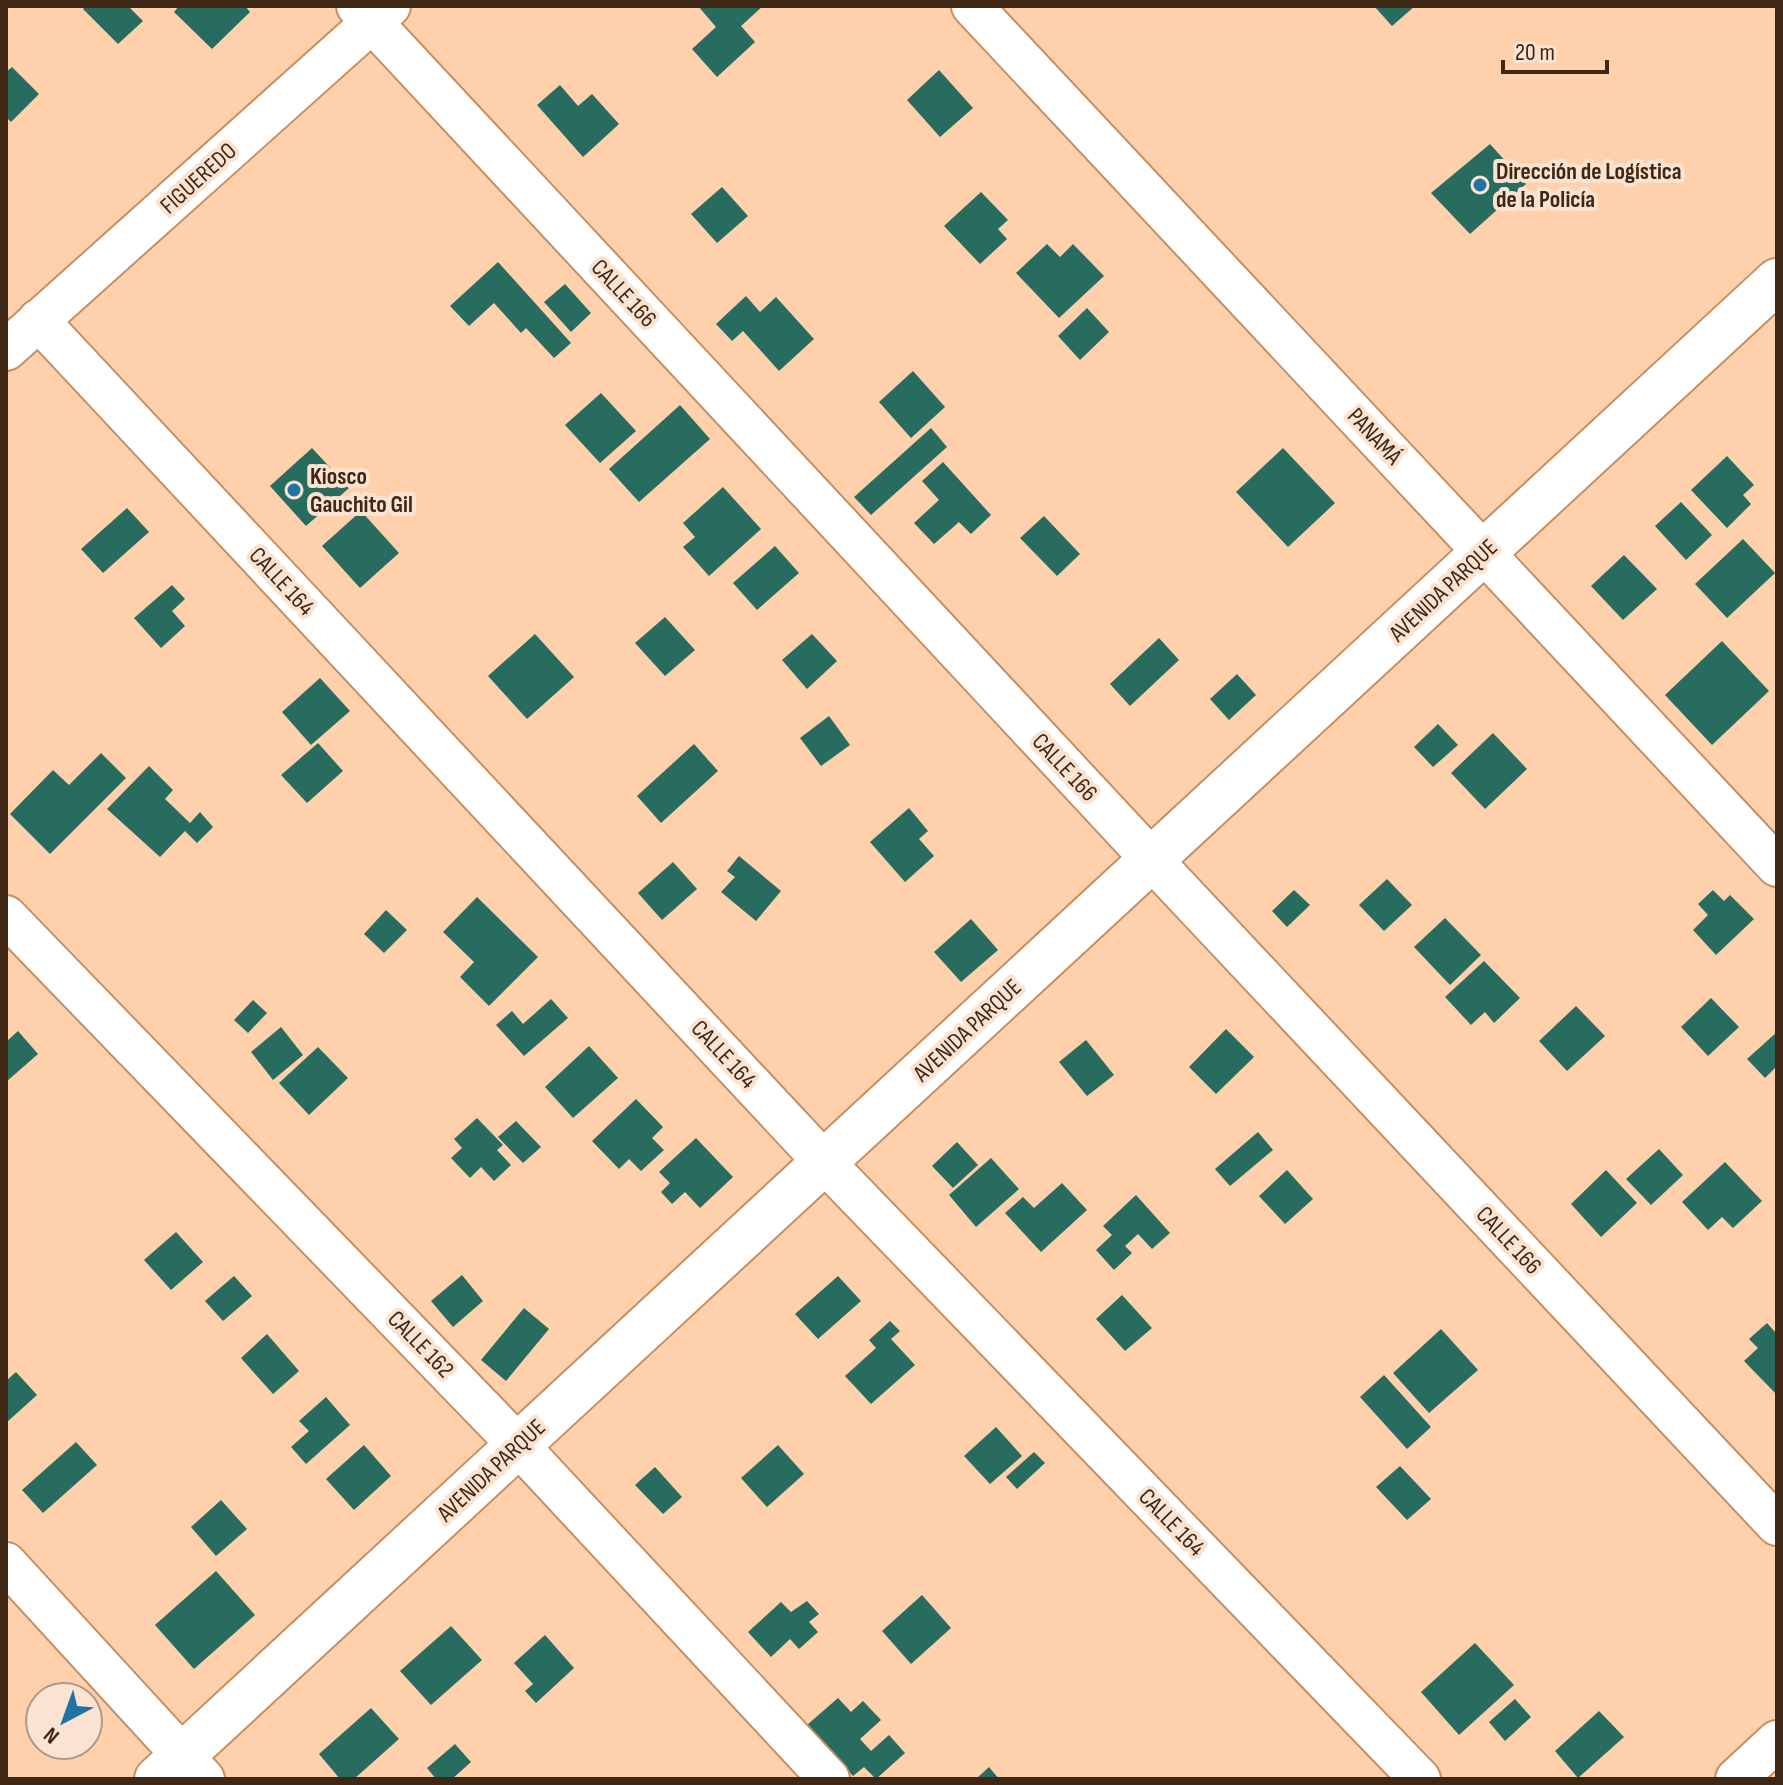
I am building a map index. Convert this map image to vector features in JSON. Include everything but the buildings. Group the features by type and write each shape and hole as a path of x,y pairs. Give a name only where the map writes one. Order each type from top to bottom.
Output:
{"street":[{"name":"PANAMÁ","path":"972,6 1777,866"},
{"name":"FIGUEREDO","path":"6,350 373,12"},
{"name":"CALLE 166","path":"373,12 1152,860 1777,1525"},
{"name":"AVENIDA PARQUE","path":"181,1771 518,1445 1777,281"},
{"name":"CALLE 164","path":"38,320 824,1162 1420,1779"},
{"name":"CALLE 162","path":"6,916 518,1445 829,1779"},
{"path":"6,1563 181,1771"},
{"path":"1736,1779 1777,1741"}],"place":[{"name":"Dirección de Logística de la Policía","path":"1480,185"},
{"name":"Kiosco Gauchito Gil","path":"294,490"}]}
